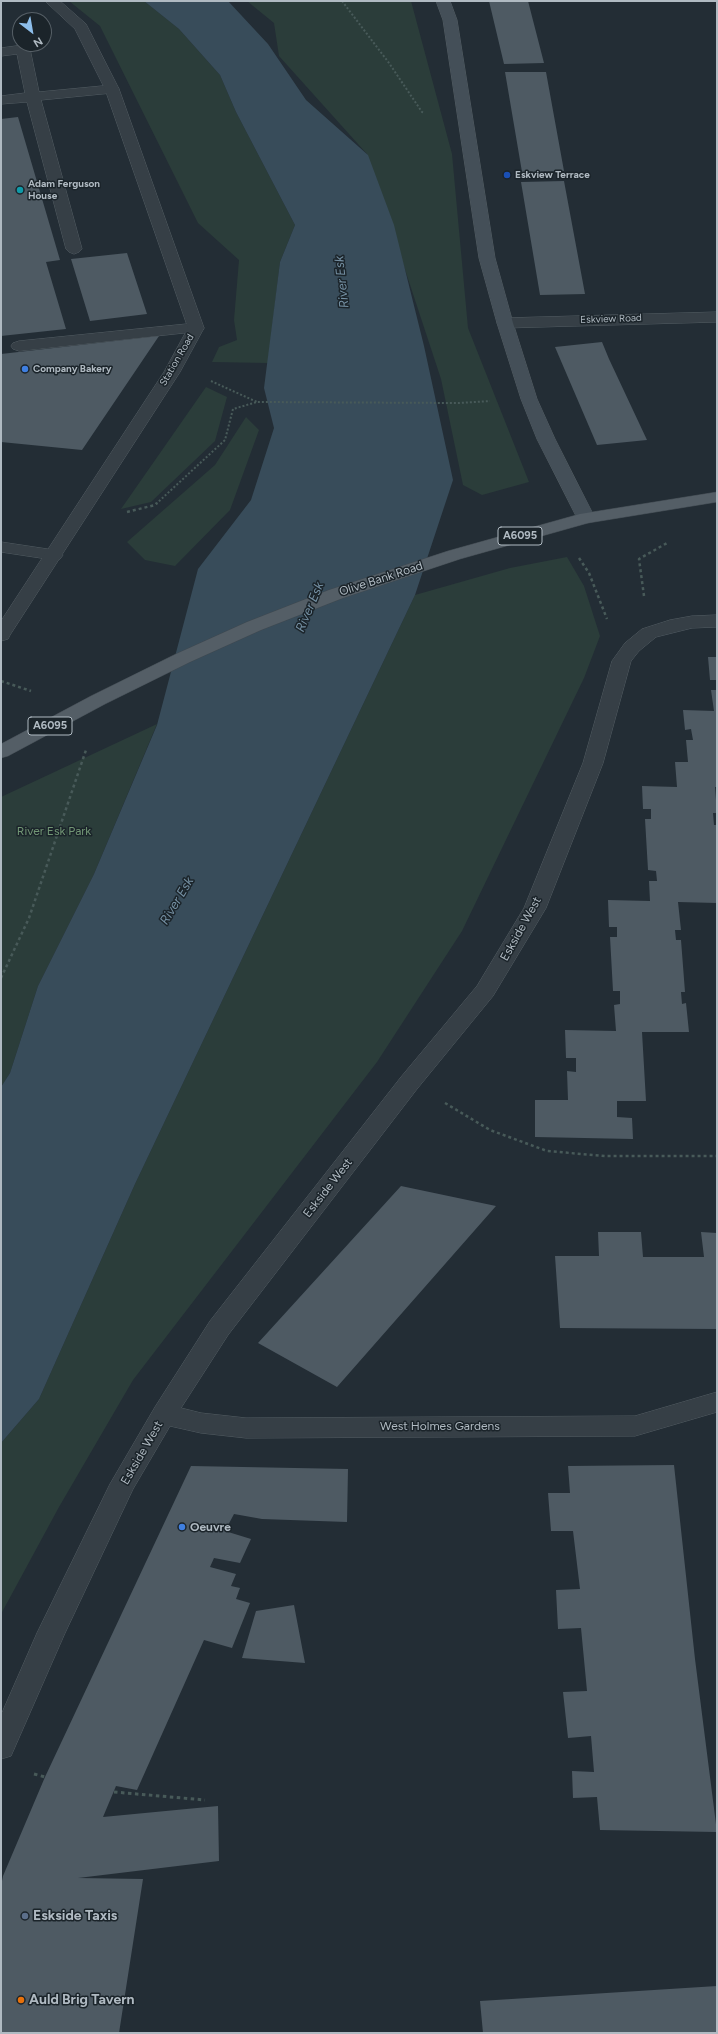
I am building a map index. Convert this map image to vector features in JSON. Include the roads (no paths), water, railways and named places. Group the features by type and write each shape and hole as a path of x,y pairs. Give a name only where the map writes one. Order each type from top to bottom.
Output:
{"main road":[{"path":"443,1 450,20 487,258 505,323 529,399 546,439 586,518"},
{"name":"Olive Bank Road","path":"1,752 98,700 183,658 254,626 336,594 454,555 586,518 694,499 717,497"}],"street":[{"name":"Station Road","path":"1,635 172,372 196,328 112,90 81,27 52,1"},
{"path":"1,52 23,49 33,97 74,249"},
{"path":"1,100 112,90"},
{"name":"Eskview Road","path":"505,323 717,317"},
{"path":"19,346 196,328"},
{"path":"1,547 54,555"},
{"name":"Eskside West","path":"1,1747 52,1633 120,1491 164,1414 219,1328 410,1083 485,991 535,908 593,764 622,661 632,646 649,633 685,623 717,621"},
{"name":"West Holmes Gardens","path":"164,1414 201,1423 246,1428 635,1426 716,1405"}],"water":[{"name":"River Esk","path":"144,1 228,1 268,44 306,100 368,155 394,225 424,346 453,480 415,595 135,1184 39,1399 1,1443 1,1087 10,1073 38,986 94,874 157,725 198,569 251,500 274,428 264,388 280,262 295,225 236,112 220,75 179,29"}],"place":[{"name":"Eskview Terrace","path":"507,175"},
{"name":"Adam Ferguson House","path":"20,190"},
{"name":"Company Bakery","path":"25,369"},
{"name":"Oeuvre","path":"182,1527"},
{"name":"Eskside Taxis","path":"25,1916"},
{"name":"Auld Brig Tavern","path":"21,2000"}],"park label":[{"name":"River Esk Park","path":"54,831"}]}
